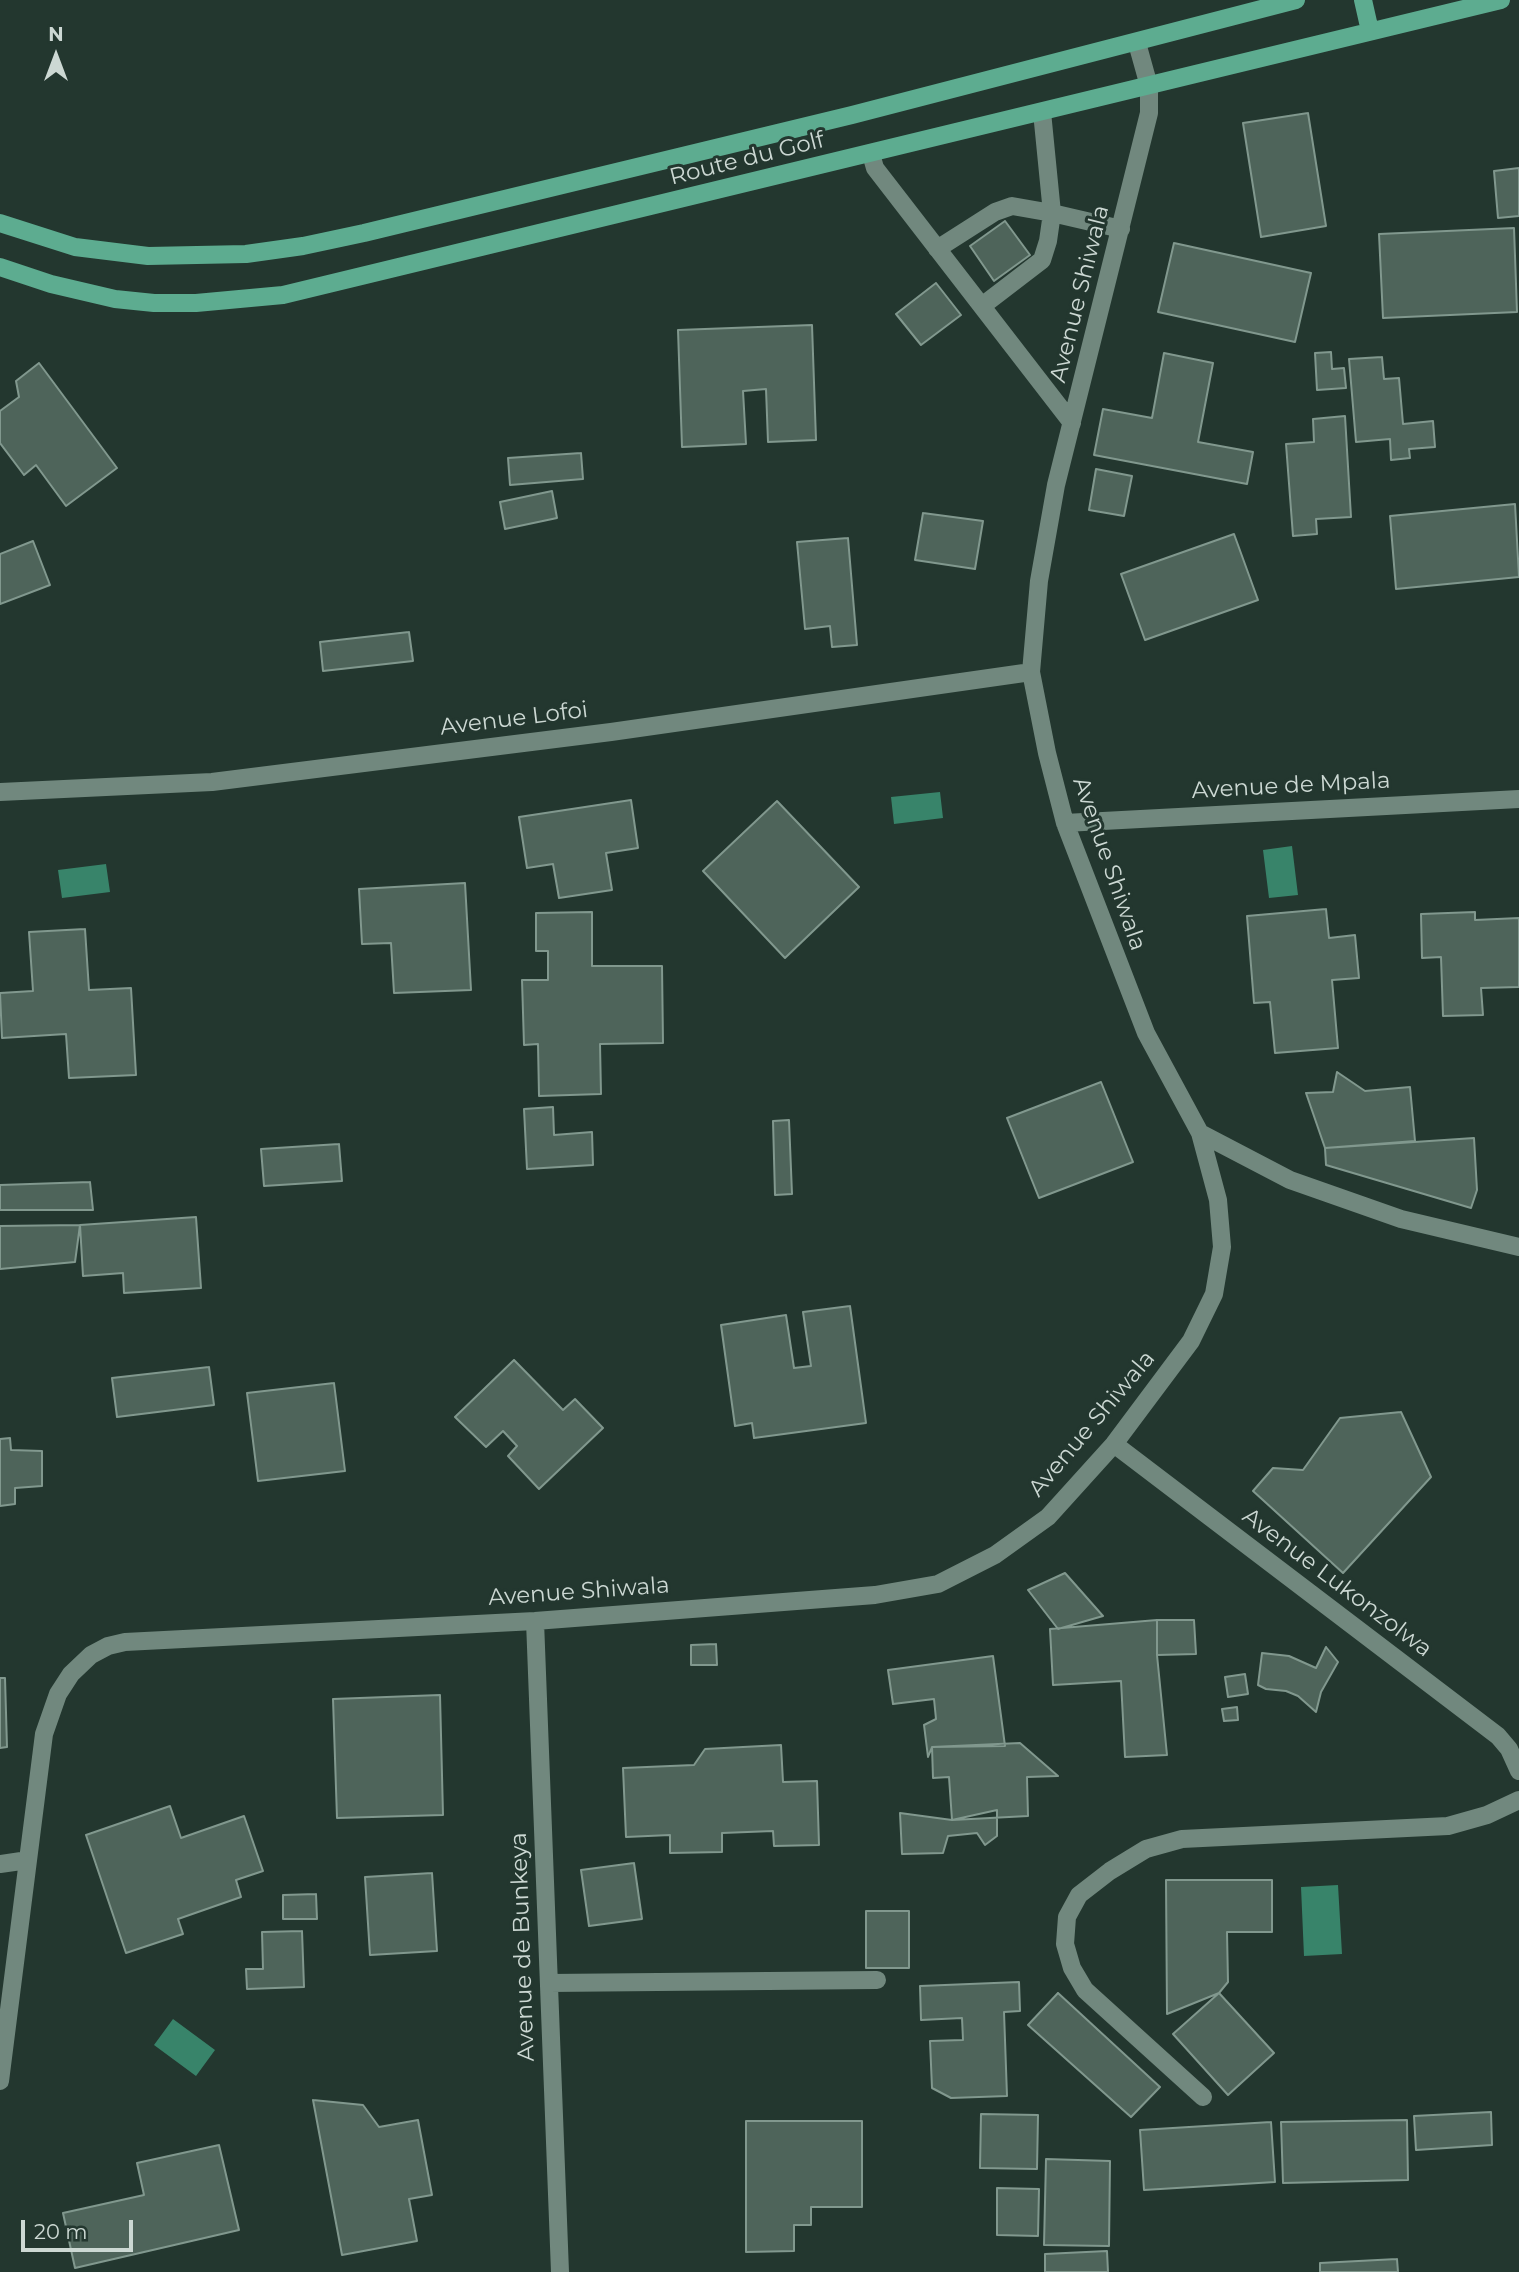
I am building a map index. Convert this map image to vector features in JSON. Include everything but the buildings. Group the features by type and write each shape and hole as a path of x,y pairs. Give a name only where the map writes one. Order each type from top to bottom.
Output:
{"main road":[{"path":"0,223 75,247 148,256 246,254 303,246 621,172 1137,43 1296,0"},
{"path":"1363,0 1370,31"},
{"name":"Route du Golf","path":"0,267 51,284 116,299 154,303 254,299 311,290 1501,0"}],"street":[{"name":"Avenue Shiwala","path":"0,2081 44,1734 58,1694 71,1674 90,1655 108,1646 125,1642 535,1621 875,1595 938,1584 996,1555 1048,1517 1114,1444 1191,1341 1214,1294 1222,1247 1219,1212 1200,1133 1146,1033 1065,823 1046,753 1031,672 1039,580 1056,485 1149,113 1149,86 1137,43"},
{"path":"982,306 1042,260 1048,241 1052,213 1042,112"},
{"path":"872,154 875,168 1072,423"},
{"path":"937,249 996,212 1012,206 1121,229"},
{"name":"Avenue Lofoi","path":"0,793 212,782 611,732 1031,672"},
{"name":"Avenue de Mpala","path":"1065,823 1519,799"},
{"path":"1200,1133 1302,1185 1401,1219 1519,1247"},
{"name":"Avenue Lukonzolwa","path":"1114,1444 1498,1735 1509,1749 1519,1771"},
{"name":"Avenue de Bunkeya","path":"535,1621 560,2272"},
{"path":"1203,2097 1085,1990 1072,1968 1065,1944 1067,1917 1079,1895 1110,1871 1146,1849 1182,1839 1448,1826 1487,1815 1519,1800"},
{"path":"0,1864 28,1860"},
{"path":"549,1983 877,1980"}],"shaded area":[{"path":"940,792 943,818 894,824 891,797"},
{"path":"1292,846 1298,895 1269,898 1263,850"},
{"path":"106,864 110,892 62,898 58,870"},
{"path":"1338,1885 1342,1954 1304,1956 1301,1887"},
{"path":"173,2019 215,2050 196,2076 154,2045"}]}
